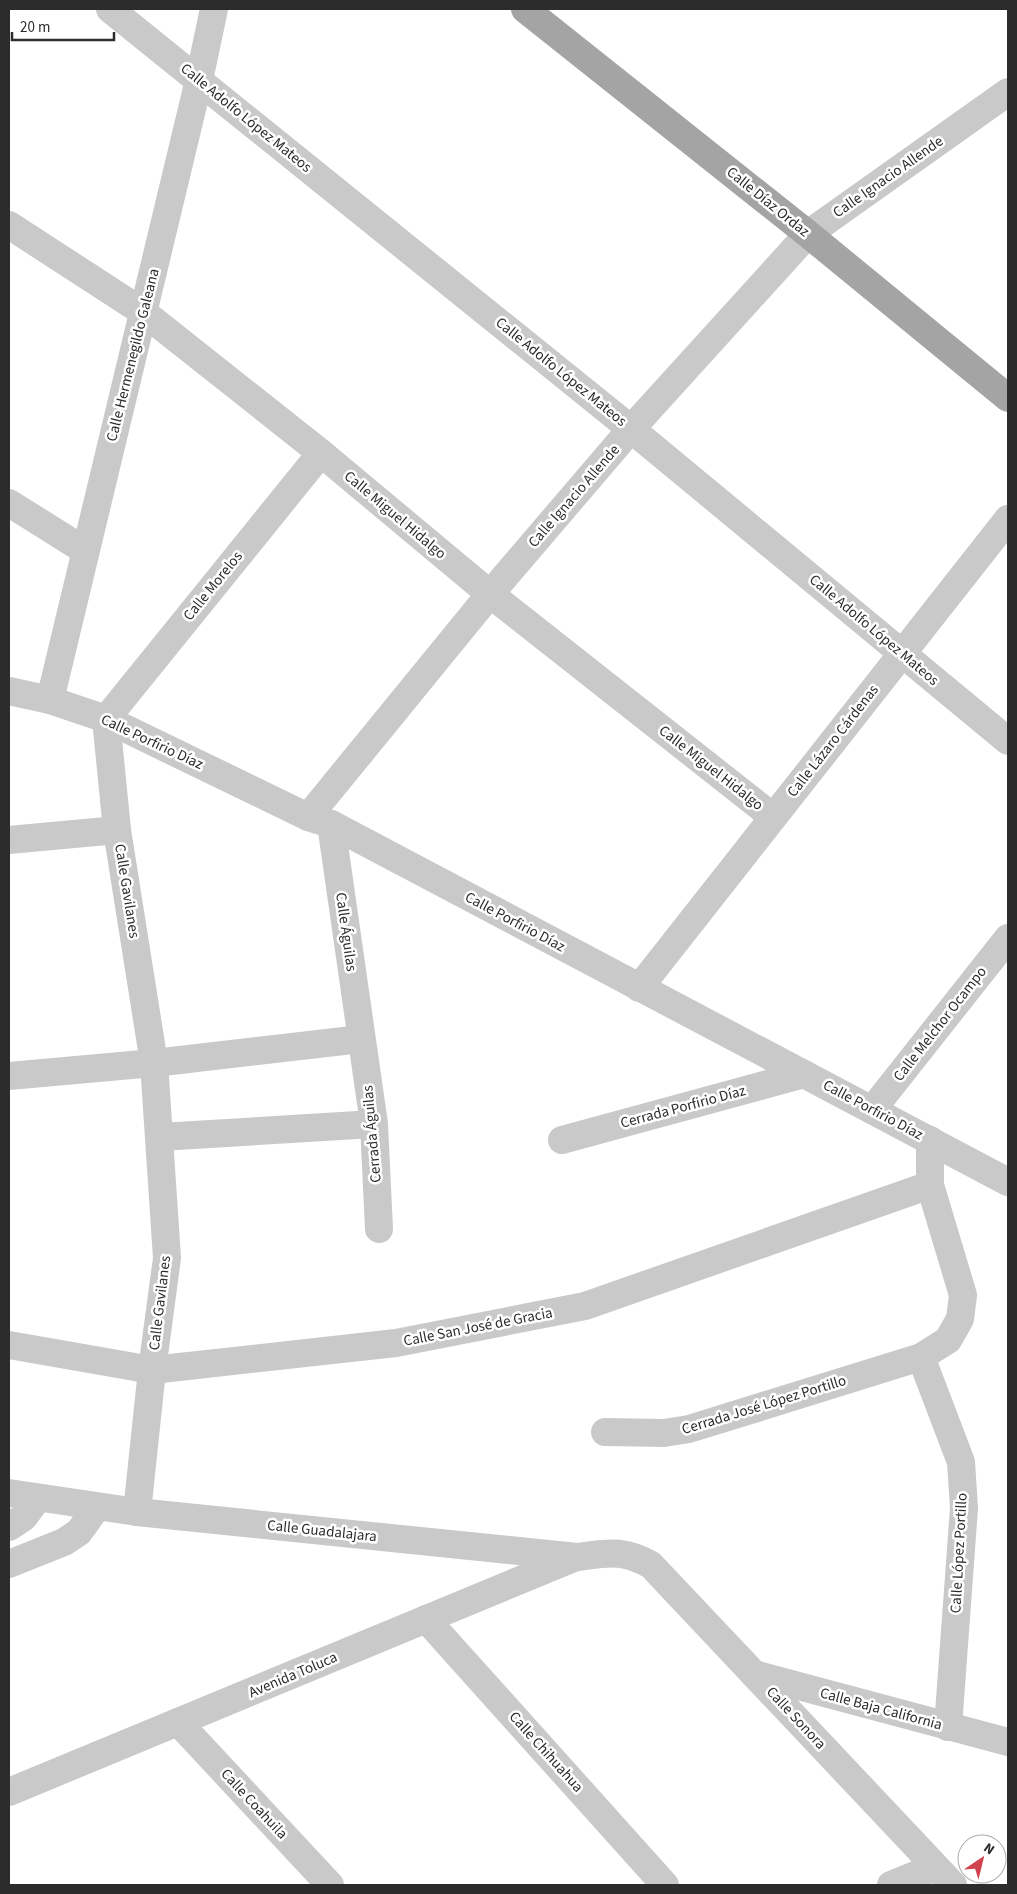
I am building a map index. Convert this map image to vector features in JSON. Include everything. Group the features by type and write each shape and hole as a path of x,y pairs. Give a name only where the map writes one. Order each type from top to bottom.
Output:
{"main road":[{"name":"Calle Díaz Ordaz","path":"525,9 808,234 1008,398"}],"street":[{"name":"Calle Adolfo López Mateos","path":"110,9 631,429 1008,742"},
{"name":"Calle Hermenegildo Galeana","path":"50,700 84,550 199,80 214,9"},
{"name":"Calle Ignacio Allende","path":"320,820 490,594 631,429 808,234 1008,92"},
{"name":"Calle Miguel Hidalgo","path":"9,226 143,312 321,453 490,594 773,817"},
{"name":"Calle Morelos","path":"106,719 321,453"},
{"path":"9,502 84,550"},
{"name":"Calle Lázaro Cárdenas","path":"639,988 1008,519"},
{"name":"Calle Porfirio Díaz","path":"9,691 50,700 106,719 320,820 1008,1182"},
{"name":"Calle Gavilanes","path":"106,719 117,830 154,1063 167,1258 152,1370 137,1512"},
{"name":"Calle Águilas","path":"320,820 361,1039"},
{"path":"9,840 117,830"},
{"name":"Calle Melchor Ocampo","path":"872,1110 1008,938"},
{"path":"9,1076 154,1063 361,1039"},
{"name":"Cerrada Águilas","path":"361,1039 374,1124 379,1229"},
{"name":"Cerrada Porfirio Díaz","path":"562,1140 804,1074"},
{"path":"160,1137 374,1124"},
{"path":"920,1357 948,1340 960,1319 963,1295 930,1185 930,1140"},
{"name":"Calle San José de Gracia","path":"9,1345 152,1370 396,1343 585,1306 930,1185"},
{"name":"Cerrada José López Portillo","path":"605,1432 664,1433 689,1429 920,1357"},
{"name":"Calle López Portillo","path":"920,1357 961,1462 964,1508 948,1727"},
{"name":"Calle Guadalajara","path":"9,1494 137,1512 577,1557 614,1552 635,1556"},
{"path":"9,1527 24,1517 38,1498"},
{"path":"9,1564 64,1542 79,1532 97,1507"},
{"name":"Calle Sonora","path":"635,1556 652,1565 944,1876"},
{"name":"Avenida Toluca","path":"9,1792 577,1557"},
{"name":"Calle Chihuahua","path":"426,1619 665,1885"},
{"name":"Calle Baja California","path":"754,1674 1008,1742"},
{"name":"Calle Coahuila","path":"178,1722 330,1885"},
{"path":"891,1885 944,1876"}]}
